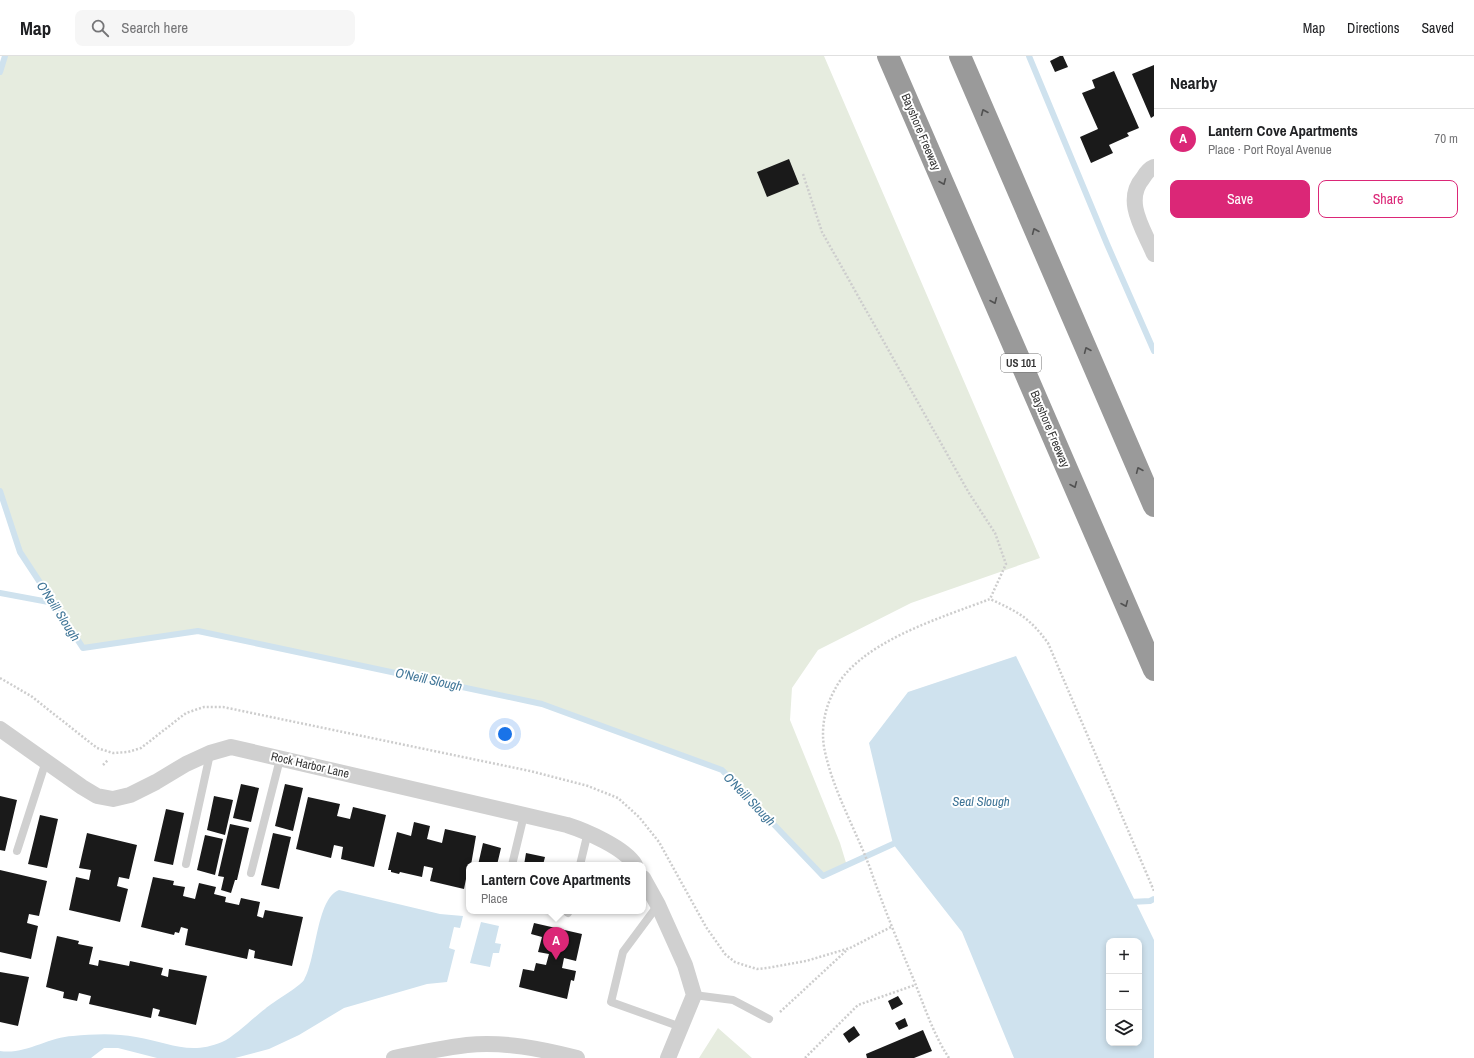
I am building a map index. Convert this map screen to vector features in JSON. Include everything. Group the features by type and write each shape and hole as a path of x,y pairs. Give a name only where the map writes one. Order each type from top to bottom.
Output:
{"highway":[{"name":"Bayshore Freeway","path":"888,56 1154,670"},
{"path":"960,56 1154,506"}],"street":[{"path":"1154,167 1150,169 1136,186 1134,207 1154,254"},
{"name":"Rock Harbor Lane","path":"0,729 97,796 113,799 130,795 156,782 186,764 210,753 231,747 524,815 588,832 612,845 632,862"},
{"path":"646,883 658,905 686,966 694,995 668,1058"},
{"path":"394,1058 468,1045 507,1045 552,1052 576,1058"}],"lane":[{"path":"186,864 210,753"},
{"path":"251,873 280,759"},
{"path":"17,851 46,761"},
{"path":"513,862 524,815"},
{"path":"581,862 588,832"},
{"path":"658,905 623,952 611,1002 681,1027"},
{"path":"694,995 733,1000 769,1019"}],"path":[{"path":"803,174 822,232 968,493 995,533 1006,564 990,599 930,622 870,650 849,669 834,690 826,710 823,728 824,745 829,770 930,1022 949,1058"},
{"path":"990,599 1020,613 1035,626 1048,643 1154,892"},
{"path":"103,765 108,760"},
{"path":"769,1019 778,1014 850,948"},
{"path":"805,1058 858,1005 915,985"}],"shaded area":[{"path":"5,56 824,56 1040,558 911,603 818,650 792,688 790,720 840,843 847,866 823,876 722,770 542,704 198,631 83,648 20,552 0,491 0,72"},
{"path":"718,1028 752,1058 699,1058"}],"water":[{"name":"Seal Slough","path":"1016,656 1154,940 1154,1058 1014,1058 962,932 893,844 869,743 908,692"},
{"path":"339,890 440,914 463,916 460,928 454,927 449,948 455,950 447,982 427,984 344,1008 299,1035 269,1049 235,1058 157,1058 118,1048 104,1048 91,1058 0,1058 0,1051 9,1052 55,1039 81,1035 121,1035 189,1048 210,1046 222,1042 232,1036 304,980 312,958 321,917 331,896"},
{"path":"481,922 499,926 495,943 501,944 499,953 493,953 490,967 470,963"}],"building":[{"path":"1063,56 1068,67 1055,72 1050,61"},
{"path":"1154,65 1154,116 1151,118 1132,74"},
{"path":"1114,71 1139,128 1127,133 1129,136 1109,145 1113,153 1091,163 1080,137 1098,129 1082,93 1095,88 1092,80"},
{"path":"789,159 799,184 767,197 757,172"},
{"path":"241,784 259,788 251,822 233,818"},
{"path":"285,784 303,788 293,831 275,826"},
{"path":"0,796 17,800 5,851 0,850"},
{"path":"214,796 233,800 225,835 207,830"},
{"path":"308,797 340,804 337,816 350,819 353,807 386,815 374,867 341,859 343,847 334,845 331,858 296,849"},
{"path":"166,809 184,813 173,865 154,861"},
{"path":"40,815 58,819 47,868 28,864"},
{"path":"414,822 430,826 427,839 442,843 445,829 476,836 472,862 466,862 466,879 464,889 430,881 433,868 424,866 422,877 400,872 399,874 388,870 397,832 411,836"},
{"path":"230,824 249,828 237,880 235,880 231,893 221,890 224,877 218,876"},
{"path":"87,833 137,845 129,879 119,877 117,886 128,889 120,922 69,910 76,877 89,880 91,870 79,868"},
{"path":"273,833 291,837 279,889 261,885"},
{"path":"205,835 223,839 215,875 197,870"},
{"path":"483,843 501,848 498,862 479,862"},
{"path":"526,853 545,857 544,862 524,862"},
{"path":"0,870 47,881 39,916 29,914 27,923 38,926 31,959 0,952"},
{"path":"153,877 174,881 173,885 185,887 183,896 195,899 199,883 216,887 214,894 226,897 225,902 239,905 241,898 260,902 257,916 263,918 265,910 303,917 292,966 254,958 255,951 249,949 247,959 185,945 188,929 181,927 179,933 175,932 174,935 141,927"},
{"path":"534,923 582,934 576,961 564,958 562,968 576,971 574,981 571,980 567,999 519,987 523,969 534,971 536,963 546,965 549,954 538,952 542,937 531,934"},
{"path":"57,936 79,941 78,944 93,947 89,964 98,966 99,960 129,966 130,961 163,968 161,975 168,977 169,969 207,976 196,1025 158,1016 160,1010 153,1008 151,1018 89,1004 91,996 79,993 77,1001 63,998 64,992 46,987"},
{"path":"0,972 29,977 18,1026 0,1022"},
{"path":"898,996 903,1004 892,1010 888,1001"},
{"path":"905,1018 908,1026 899,1030 895,1023"},
{"path":"854,1026 860,1035 849,1043 843,1034"},
{"path":"923,1030 932,1051 914,1058 867,1058 866,1054"}],"waterway":[{"name":"O'Neill Slough","path":"0,72 5,56"},
{"path":"1029,56 1107,244 1154,351"},
{"name":"O'Neill Slough","path":"0,491 20,552 83,648 198,631 542,704 722,770 823,876 893,844"},
{"path":"0,593 54,603"},
{"path":"1130,902 1150,901 1154,899"}],"place":[{"name":"Lantern Cove Apartments","path":"556,960"}]}
